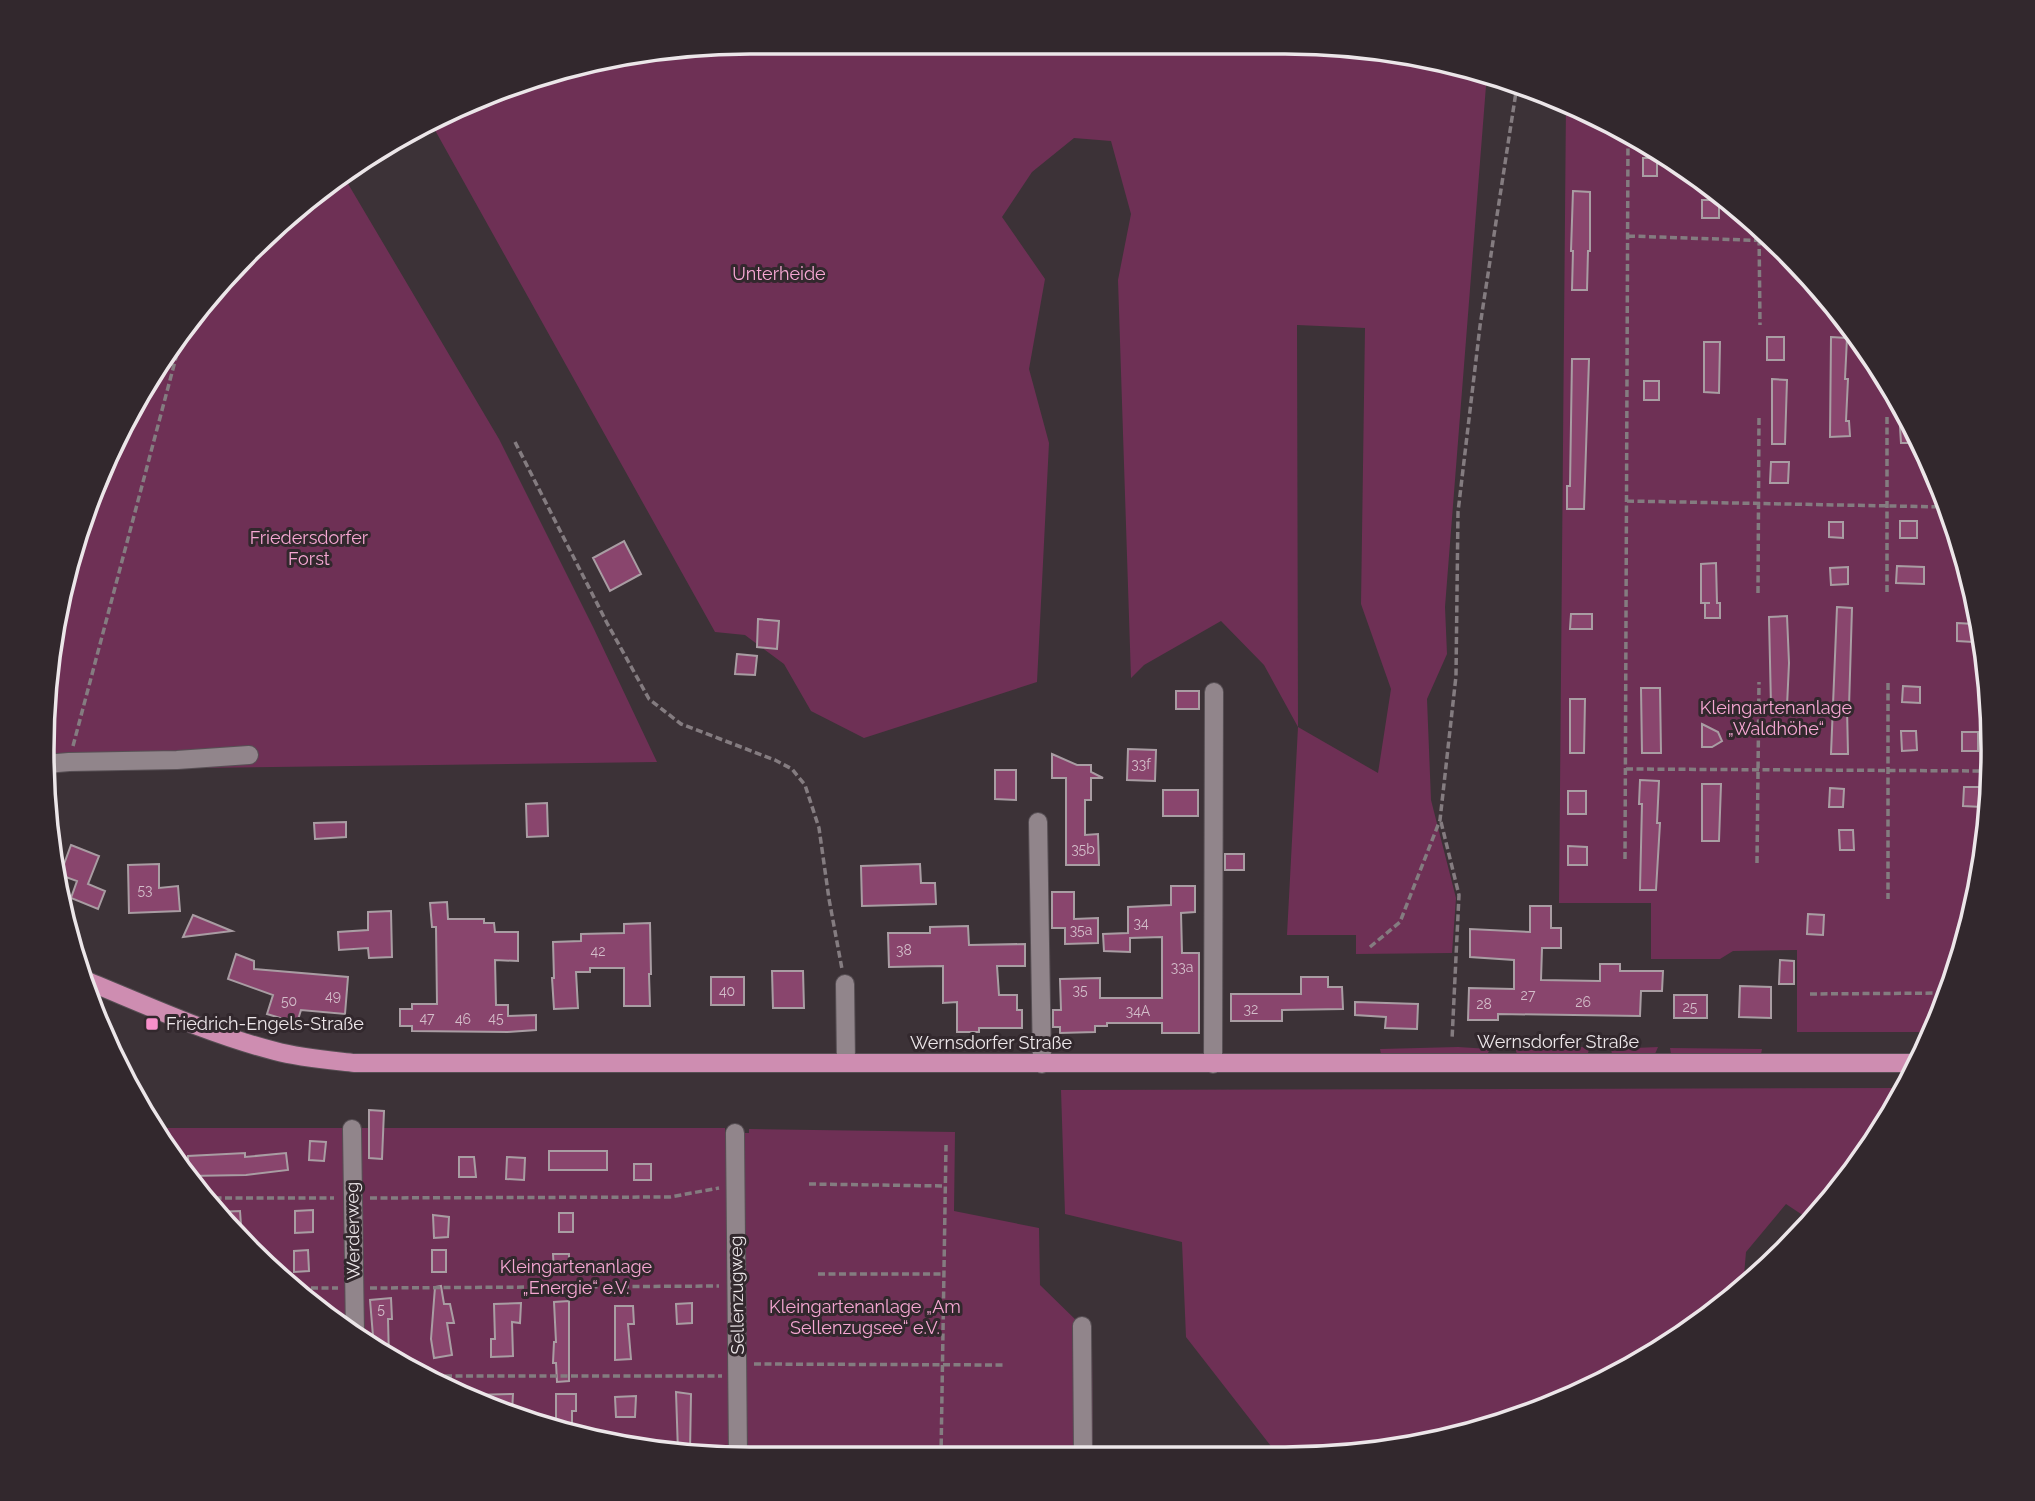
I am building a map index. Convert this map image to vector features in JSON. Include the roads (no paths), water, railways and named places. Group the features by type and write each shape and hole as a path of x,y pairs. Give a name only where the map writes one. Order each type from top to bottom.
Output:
{"main road":[{"name":"Wernsdorfer Straße","path":"95,984 220,1034 276,1052 355,1063 1906,1063"}],"lane":[{"path":"1213,1064 1214,692"},
{"path":"55,763 249,755"},
{"path":"1038,822 1042,1064"},
{"path":"845,984 846,1063"},
{"name":"Werderweg","path":"352,1129 355,1322"},
{"name":"Sellenzugweg","path":"735,1133 738,1446"},
{"path":"1082,1326 1083,1447"}],"place":[{"name":"Friedrich-Engels-Straße","path":"152,1024"}],"park label":[{"name":"Unterheide","path":"779,274"},
{"name":"Friedersdorfer Forst","path":"309,548"},
{"name":"Kleingartenanlage „Waldhöhe“","path":"1776,718"},
{"name":"Kleingartenanlage „Energie“ e.V.","path":"576,1277"},
{"name":"Kleingartenanlage „Am Sellenzugsee“ e.V.","path":"865,1317"}]}
